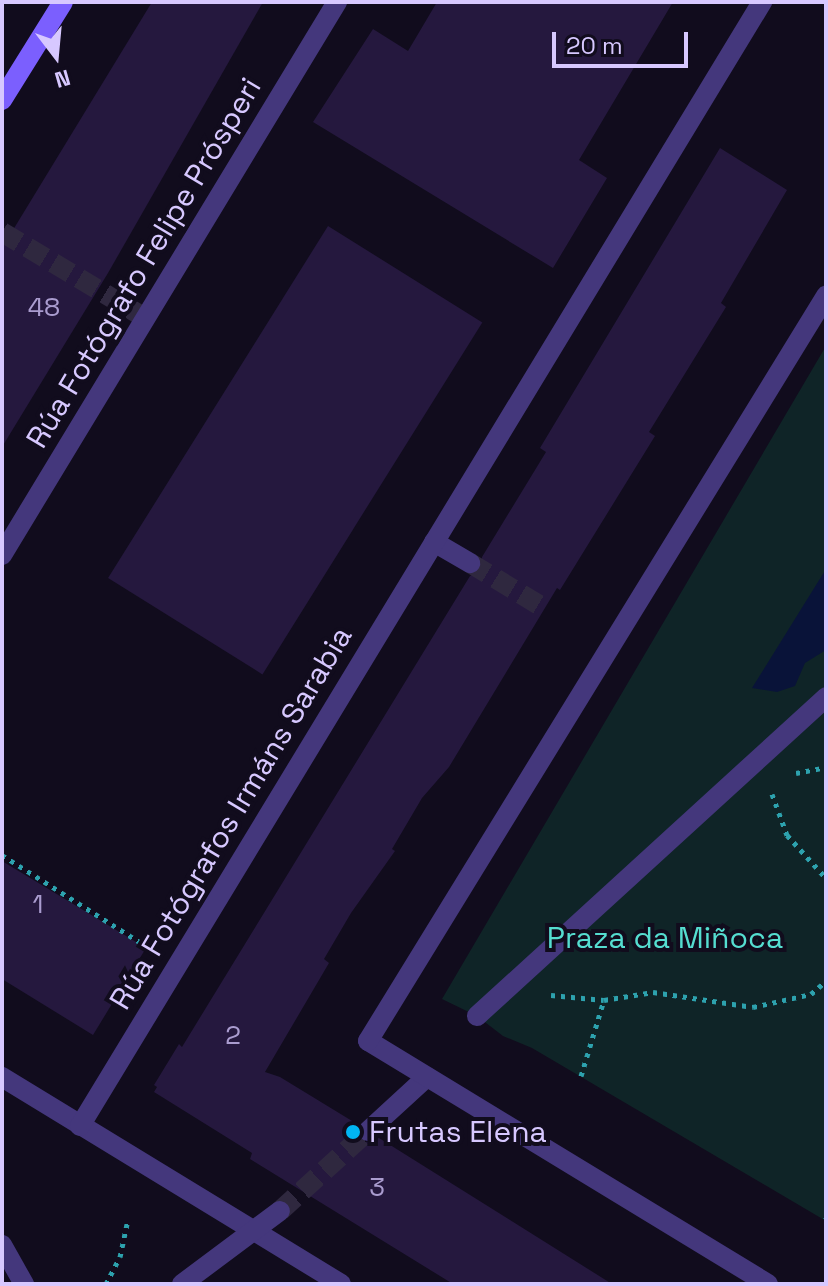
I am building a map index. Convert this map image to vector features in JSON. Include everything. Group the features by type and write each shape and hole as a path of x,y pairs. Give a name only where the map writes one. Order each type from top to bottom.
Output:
{"main road":[{"path":"2,100 63,2"}],"street":[{"name":"Rúa Fotógrafo Felipe Prósperi","path":"2,555 337,2"},
{"name":"Rúa Fotógrafos Irmáns Sarabia","path":"80,1126 762,2"},
{"path":"768,1284 368,1041 826,296"},
{"path":"434,542 470,563"},
{"path":"477,1016 826,697"},
{"path":"2,1077 341,1284"},
{"path":"368,1131 427,1077"},
{"path":"182,1284 280,1211"},
{"path":"2,1245 24,1284"}],"path":[{"path":"770,788 787,835 826,878"},
{"path":"2,855 146,946"},
{"path":"547,995 604,1000 653,992 753,1007 811,994 826,981"},
{"path":"581,1076 604,1000"},
{"path":"106,1284 120,1257 128,1220"}],"green space":[{"name":"Praza da Miñoca","path":"826,346 826,1221 532,1048 503,1036 477,1016 442,999"}],"water":[{"path":"826,569 826,650 805,663 795,686 777,692 752,688"}],"building":[{"path":"152,2 263,2 108,273 2,447 2,248"},
{"path":"437,2 673,2 579,160 607,178 553,268 313,122 373,29 408,51"},
{"path":"720,148 787,190 721,303 726,307 649,432 655,436 560,590 557,588 449,767 422,798 392,849 395,851 351,913 324,959 329,963 265,1072 280,1077 357,1124 356,1135 363,1143 379,1138 612,1284 453,1284 250,1159 252,1153 154,1092 157,1087 154,1085 179,1044 182,1047 470,576 481,570 482,557 546,452 540,448"},
{"path":"328,226 482,322 262,674 108,578"},
{"path":"2,861 146,948 93,1035 2,979"}],"tunnel":[{"path":"2,232 147,319"},
{"path":"470,563 539,605"},
{"path":"280,1211 368,1131"}],"place":[{"name":"Frutas Elena","path":"353,1132"}]}
